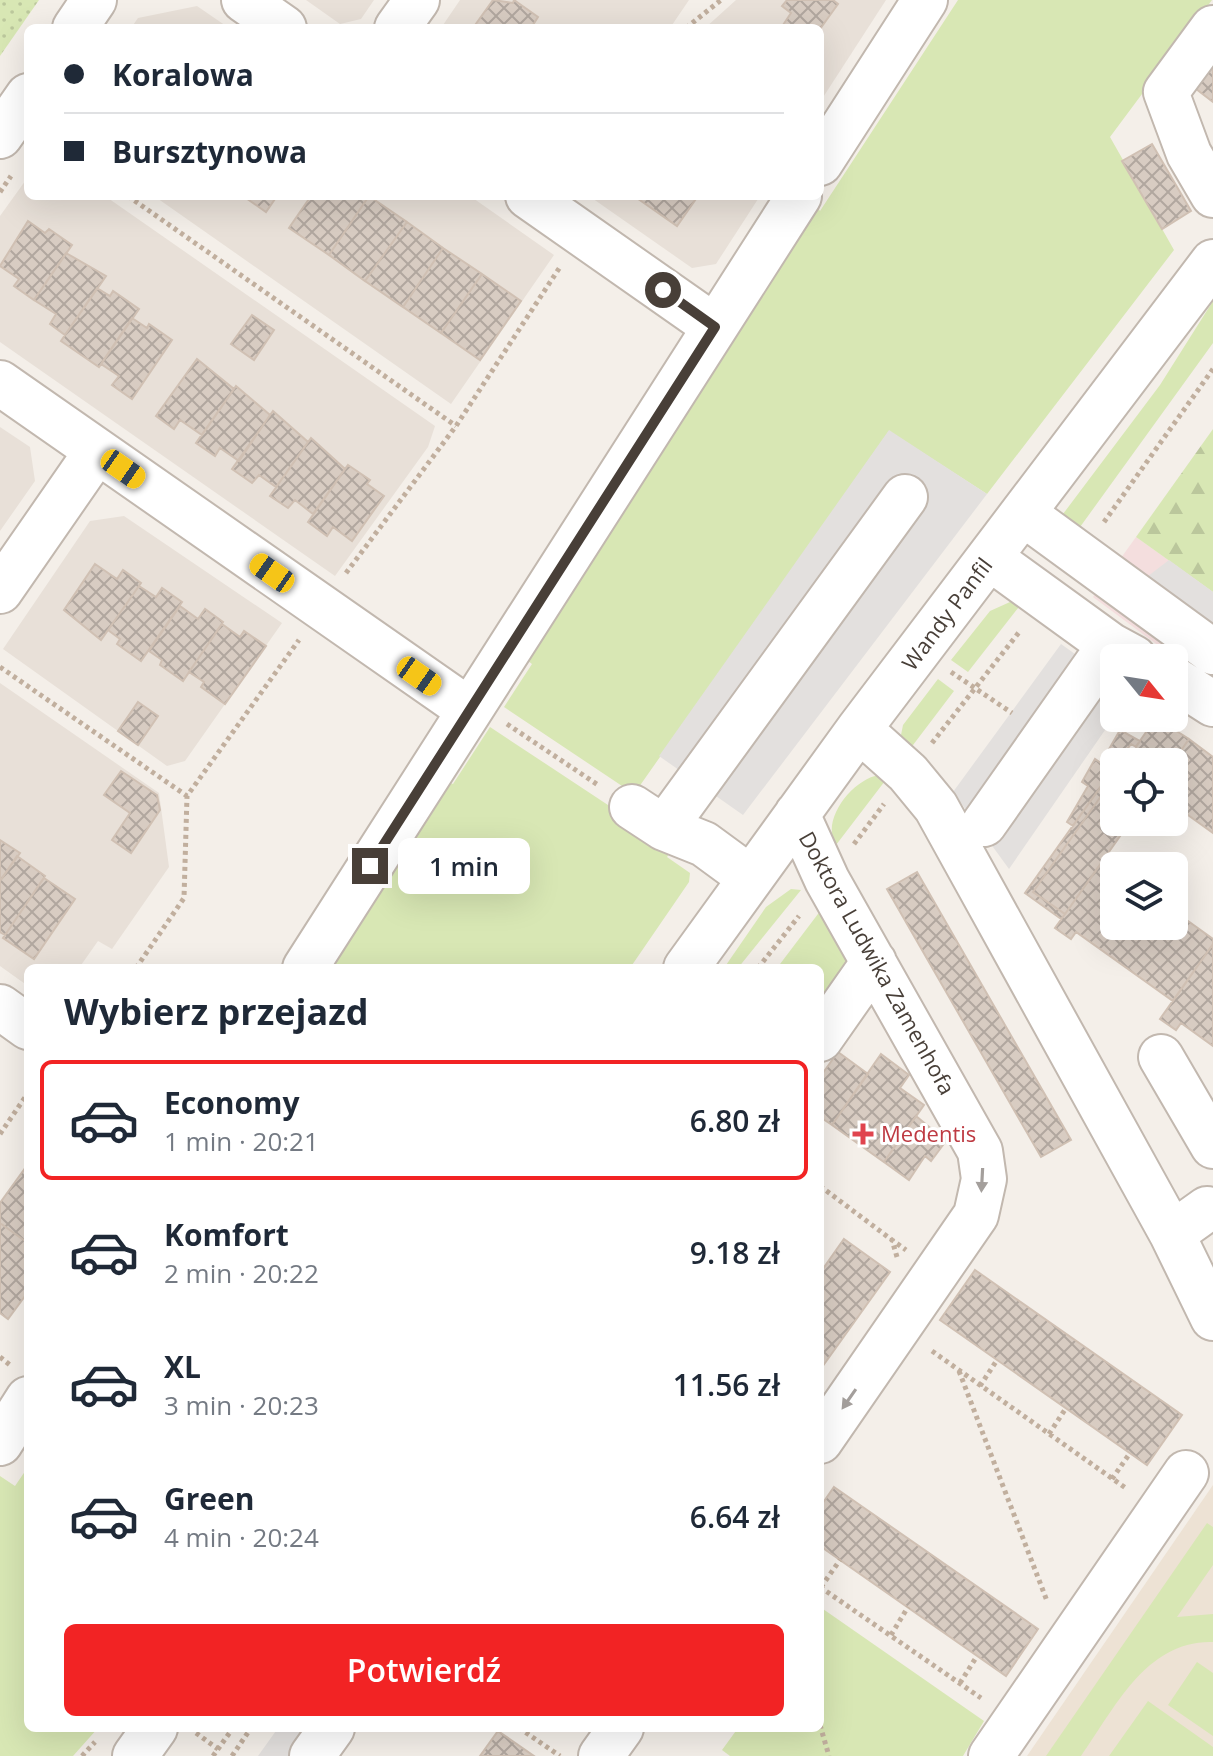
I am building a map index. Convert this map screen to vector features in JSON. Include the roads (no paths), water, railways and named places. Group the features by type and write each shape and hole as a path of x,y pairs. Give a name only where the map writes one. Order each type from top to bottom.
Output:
{"street":[{"path":"78,24 94,0"},
{"path":"244,0 278,24"},
{"path":"400,24 417,0"},
{"path":"824,157 925,0"},
{"path":"1205,157 1166,92 1213,28"},
{"path":"0,136 24,102"},
{"path":"534,200 715,327"},
{"path":"308,964 487,717 715,327 796,200"},
{"name":"Wandy Panfil","path":"689,964 859,729 1213,262"},
{"path":"0,383 321,608 487,717"},
{"path":"0,591 97,451"},
{"path":"749,877 704,844 648,818 905,497"},
{"path":"1024,514 1213,652"},
{"path":"990,558 1111,644"},
{"path":"984,824 1046,734 1100,676"},
{"path":"1188,688 1213,704"},
{"path":"859,729 908,773 936,807 1201,1216 1213,1318"},
{"name":"Doktora Ludwika Zamenhofa","path":"797,814 827,880 980,1151 984,1179 976,1215 824,1435"},
{"path":"824,1033 874,962"},
{"path":"0,1007 24,1024"},
{"path":"1161,1057 1213,1146"},
{"path":"0,1443 24,1405"},
{"path":"991,1756 1186,1473"},
{"path":"135,1756 152,1732"},
{"path":"312,1756 329,1732"},
{"path":"601,1756 618,1732"}],"place":[{"name":"Medentis","path":"863,1134"}]}
